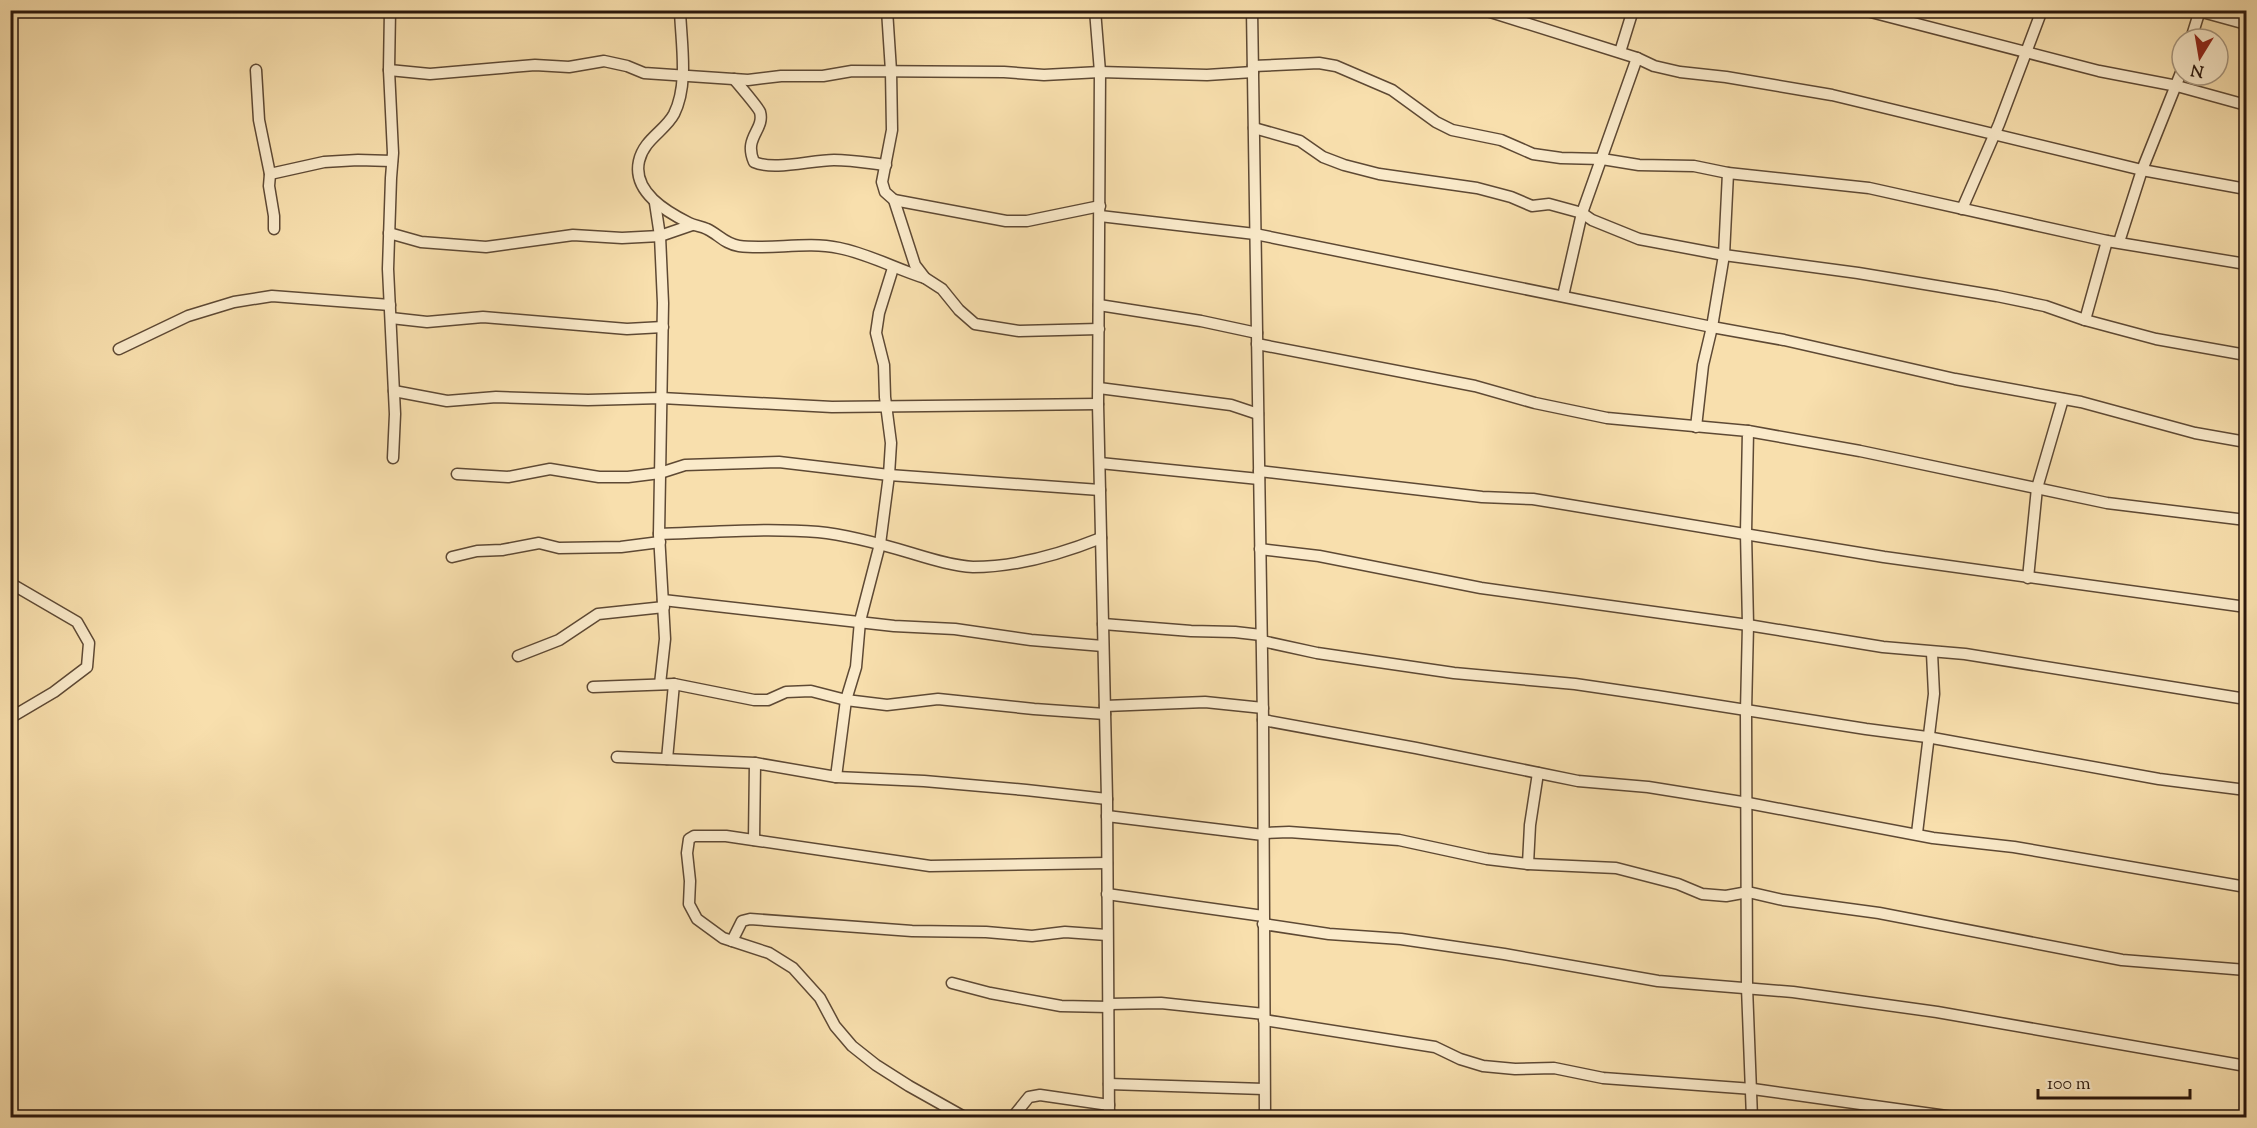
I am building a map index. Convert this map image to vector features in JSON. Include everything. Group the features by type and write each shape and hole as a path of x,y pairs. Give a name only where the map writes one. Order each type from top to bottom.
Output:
{"street":[{"path":"390,10 392,161 389,233 390,318 395,414 393,458"},
{"path":"680,10 683,76 679,100 673,116 646,144 638,162 640,182 655,203 692,225 706,228 727,242 738,246 836,247 863,254 893,268 925,278 942,289 958,310 975,324 1018,331 1099,329"},
{"path":"887,10 892,130 882,182 885,192 894,201 915,265 925,278"},
{"path":"1095,10 1100,72 1098,405 1107,800 1109,1118"},
{"path":"1252,10 1263,708 1264,1118"},
{"path":"1484,10 1620,52 1654,66 1832,95 2142,170 2247,189"},
{"path":"1620,52 1633,10"},
{"path":"1863,10 2099,71 2170,85"},
{"path":"1962,209 2042,10"},
{"path":"2194,27 2198,11 2247,24"},
{"path":"1563,296 1582,213 1637,58"},
{"path":"389,70 430,74 535,65 569,67 604,61 627,66 644,73 748,80 781,76 823,76 852,71 1004,72 1044,75 1100,72 1207,75 1319,63 1336,66 1392,90 1436,122 1452,130 1501,140 1533,153 1561,158 1602,159 1639,165 1694,166 1728,173 1869,188 2107,241 2247,264"},
{"path":"256,70 259,120 270,174 274,229"},
{"path":"734,79 760,111 760,122 750,144 750,153 754,162 760,165 780,165 835,160 886,165"},
{"path":"2119,242 2142,170 2177,87"},
{"path":"2181,87 2247,105"},
{"path":"1254,128 1288,136 1300,141 1323,157 1379,174 1477,188 1511,197 1525,205 1550,204 1582,213 1592,220 1639,239 1724,255 1835,269 1997,296 2044,306 2085,320 2156,339 2247,355"},
{"path":"270,174 324,162 392,161"},
{"path":"1696,427 1703,365 1724,255 1728,173"},
{"path":"894,201 1016,221 1100,211 1255,234 1784,340 1936,375 2081,402 2195,433 2247,442"},
{"path":"655,203 660,236 663,327 659,538 665,639 660,684"},
{"path":"389,233 421,242 486,247 573,236 621,238 660,236 692,225"},
{"path":"2085,320 2107,241"},
{"path":"836,777 846,700 859,650 860,621 880,544 889,475 891,443 886,408 884,365 876,333 879,313 893,268"},
{"path":"119,350 188,316 234,302 272,296 390,305"},
{"path":"1099,305 1201,321 1257,338 1607,418 1748,431 1860,451 2107,503 2247,520"},
{"path":"390,318 426,322 483,317 627,329 663,327"},
{"path":"1099,388 1231,405 1258,414"},
{"path":"394,391 447,400 506,397 588,400 661,398 886,408 1098,405"},
{"path":"2028,578 2037,488 2063,399"},
{"path":"1748,431 1746,533 1747,987 1753,1089 1752,1118"},
{"path":"457,474 508,477 550,469 599,477 628,477 660,473 685,465 779,462 889,475 1100,490"},
{"path":"1100,463 1259,475 1482,497 1533,499 1884,557 2247,607"},
{"path":"452,557 477,551 502,550 539,543 558,548 621,547 659,538 754,531 819,532 880,544 939,561 972,567 1035,559 1067,552 1101,538"},
{"path":"1260,549 1319,556 1481,588 1748,625 1882,647 1965,654 2247,699"},
{"path":"10,583 77,622 89,643 87,667 54,692 10,718"},
{"path":"518,656 559,640 598,614 663,603 894,626 955,629 1032,640 1103,646"},
{"path":"1103,624 1235,632 1317,652 1454,673 1575,684 1927,737 2159,779 2247,790"},
{"path":"1917,833 1934,694 1932,653"},
{"path":"593,687 674,684 754,700 768,700 786,692 811,691 846,700 887,705 938,699 1034,709 1105,710 1205,702 1263,708"},
{"path":"667,759 674,684"},
{"path":"1263,720 1578,781 1648,788 1748,803 1943,839 2014,847 2247,887"},
{"path":"617,757 755,763 836,777 1004,788 1107,800"},
{"path":"754,840 755,763"},
{"path":"1528,864 1530,825 1538,773"},
{"path":"1107,816 1263,834 1289,832 1399,840 1487,859 1528,864 1616,868 1678,884 1702,894 1726,896 1748,892 1783,900 1879,913 2122,960 2247,970"},
{"path":"966,1118 892,1076 852,1046 835,1026 820,998 793,968 769,953 723,938 697,918 688,904 690,881 687,846 689,839 705,835 754,840 930,866 1107,863"},
{"path":"1107,894 1263,920 1329,934 1401,939 1504,954 1658,981 1747,987 1937,1012 2247,1066"},
{"path":"732,941 742,921 750,919 912,931 986,932 1032,936 1065,933 1107,935"},
{"path":"952,983 990,993 1061,1006 1161,1003 1264,1017 1435,1047 1460,1059 1483,1066 1515,1069 1554,1068 1603,1078 1753,1089 1961,1118"},
{"path":"1109,1084 1264,1089"},
{"path":"1012,1118 1029,1097 1040,1095 1109,1105"}]}
